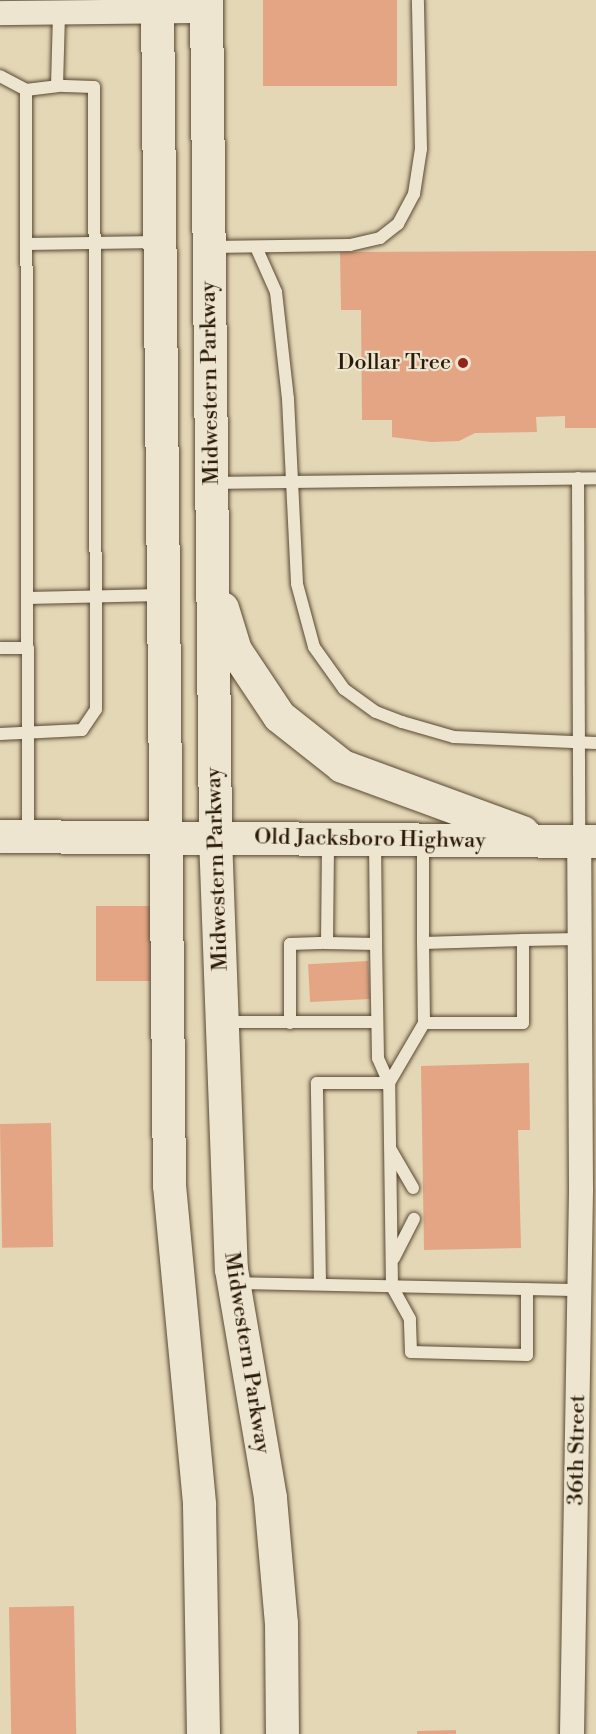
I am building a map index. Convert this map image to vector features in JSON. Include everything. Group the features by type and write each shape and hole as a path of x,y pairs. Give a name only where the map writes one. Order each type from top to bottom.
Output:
{"main road":[{"path":"158,6 169,1185 199,1505 203,1734"},
{"name":"Midwestern Parkway","path":"206,6 215,837 233,1283 270,1498 281,1623 282,1734"},
{"path":"212,573 235,650 279,716 342,766 546,841"},
{"name":"Old Jacksboro Highway","path":"14,836 587,841"}],"street":[{"path":"0,13 59,13 158,6 206,6"},
{"name":"36th Street","path":"572,1734 579,1290 579,939 587,841"}],"lane":[{"path":"208,247 350,245 381,238 398,224 414,194 421,149 418,0"},
{"path":"57,86 59,13"},
{"path":"0,734 82,730 96,709 94,87 57,86 26,90 1,77"},
{"path":"14,836 28,733 26,90"},
{"path":"27,244 160,242"},
{"path":"256,247 276,292 297,584 314,646 344,689 376,712 454,736 596,743"},
{"path":"578,478 578,742 587,841"},
{"path":"211,483 596,478"},
{"path":"27,597 164,595"},
{"path":"0,648 28,648"},
{"path":"327,943 328,839"},
{"path":"375,839 378,1058 389,1083 392,1286 410,1318 411,1352 527,1355 527,1289"},
{"path":"389,1083 424,1023 423,840"},
{"path":"423,943 579,939"},
{"path":"424,1023 523,1023 523,940"},
{"path":"290,1023 290,944 376,944"},
{"path":"222,1022 377,1022"},
{"path":"320,1284 316,1083 389,1083"},
{"path":"390,1149 413,1188"},
{"path":"392,1261 414,1219"},
{"path":"233,1283 579,1290"}],"building":[{"path":"263,0 397,0 397,86 263,86"},
{"name":"Dollar Tree","path":"596,251 596,428 565,428 565,416 536,417 537,432 475,433 459,441 431,442 392,437 392,420 362,420 361,310 341,310 340,252"},
{"path":"96,906 150,906 150,981 96,981"},
{"path":"368,961 370,999 310,1002 308,964"},
{"path":"529,1063 530,1130 518,1130 521,1248 424,1250 421,1066"},
{"path":"51,1123 53,1247 2,1248 0,1124"},
{"path":"74,1606 76,1734 11,1734 9,1607"},
{"path":"456,1730 456,1734 417,1734 417,1731"}],"place":[{"name":"Dollar Tree","path":"463,363"}]}
